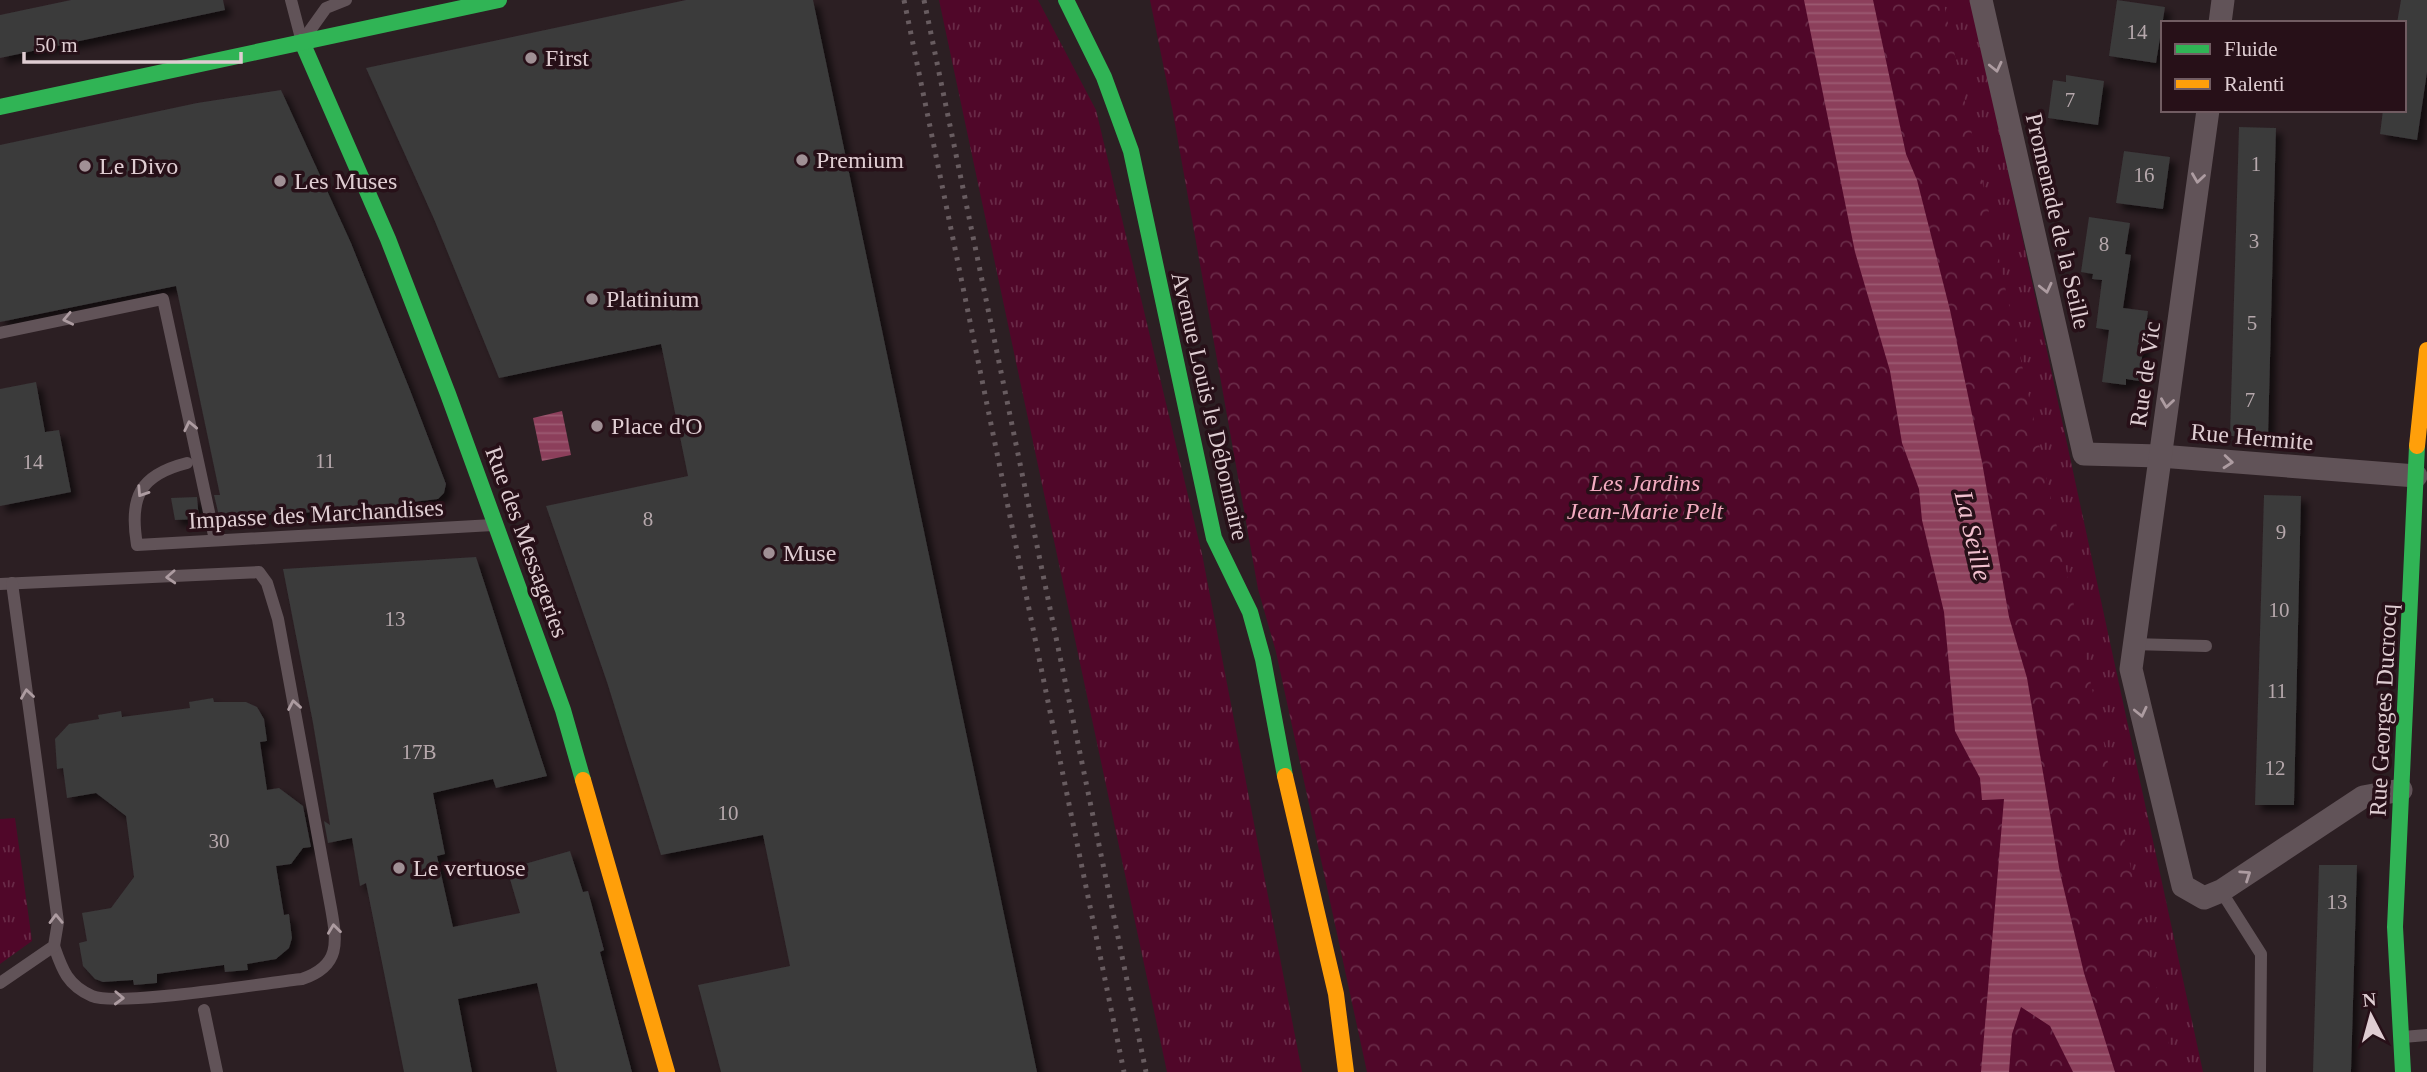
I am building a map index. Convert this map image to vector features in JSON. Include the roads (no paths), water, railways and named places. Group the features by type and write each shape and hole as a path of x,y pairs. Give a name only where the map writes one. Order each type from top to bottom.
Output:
{"street":[{"path":"0,107 499,0"},
{"name":"Avenue Louis le Débonnaire","path":"1066,0 1104,77 1131,151 1214,538 1250,612 1263,659 1287,789 1336,994 1346,1072"},
{"name":"Promenade de la Seille","path":"1981,0 2084,454"},
{"path":"2220,21 2223,0"},
{"name":"Rue des Messageries","path":"302,42 388,239 497,525 563,710 667,1072"},
{"name":"Rue de Vic","path":"2132,644 2208,112"},
{"name":"Rue Georges Ducrocq","path":"2403,1072 2395,927 2401,790 2414,649 2416,476 2423,424 2427,350"},
{"name":"Rue Hermite","path":"2084,454 2160,456 2416,476"},
{"path":"2132,644 2131,669 2177,869 2187,890 2204,898 2221,891 2363,797 2401,790"}],"lane":[{"path":"291,0 302,42"},
{"path":"302,42 326,8 346,0"},
{"path":"0,332 163,299 215,540"},
{"name":"Impasse des Marchandises","path":"187,463 170,467 151,479 137,495 132,518 137,545 497,525"},
{"path":"203,487 217,483"},
{"path":"259,572 267,583 278,619 334,920 336,949 330,961 316,974 302,979 126,999 93,997 65,977 54,946 58,922 6,583 259,572"},
{"path":"2132,644 2207,646"},
{"path":"2221,891 2261,954 2260,1072"},
{"path":"0,983 54,946"},
{"path":"204,1010 217,1072"},
{"path":"2400,1037 2427,1035"}],"water":[{"name":"La Seille","path":"1804,0 1873,0 1906,154 1917,180 1950,310 1982,462 2009,617 2027,678 2060,873 2084,973 2115,1072 2073,1072 2050,1026 2021,1007 2012,1034 2009,1072 1981,1072 2004,799 1982,800 1980,778 1955,731 1944,612 1922,520 1919,489 1902,443 1890,371 1855,252"},
{"path":"562,411 571,455 542,461 533,418"}],"railway":[{"path":"904,0 1124,1072"},
{"path":"924,0 1146,1072"}],"place":[{"name":"First","path":"531,58"},
{"name":"Premium","path":"802,160"},
{"name":"Le Divo","path":"85,166"},
{"name":"Les Muses","path":"280,181"},
{"name":"Platinium","path":"592,299"},
{"name":"Place d'O","path":"597,426"},
{"name":"Muse","path":"769,553"},
{"name":"Le vertuose","path":"399,868"}],"park label":[{"name":"Les Jardins Jean-Marie Pelt","path":"1645,497"}]}
